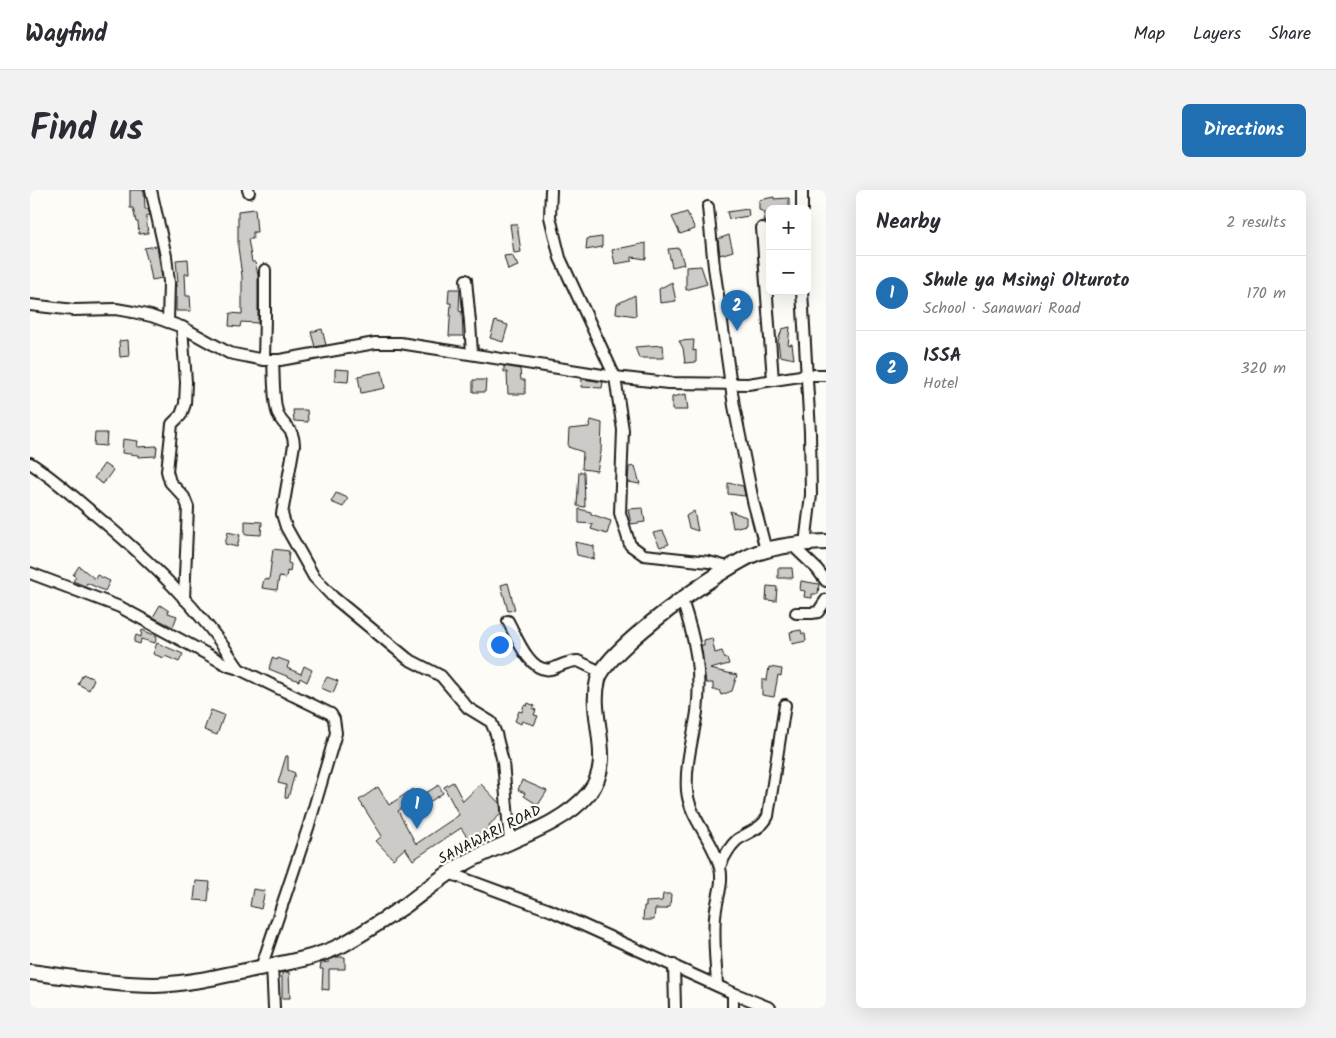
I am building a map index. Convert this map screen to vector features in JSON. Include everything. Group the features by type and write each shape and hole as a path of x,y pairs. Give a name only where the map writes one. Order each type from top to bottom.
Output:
{"street":[{"path":"151,190 166,256 169,282 168,322"},
{"path":"551,190 550,217 560,258 615,377 623,430 620,513 630,544 644,555 710,562 728,567"},
{"path":"802,190 802,205"},
{"path":"708,207 730,384 745,464 766,550"},
{"path":"762,228 773,380"},
{"path":"265,270 268,361 278,414 290,428 294,444 282,514 286,527 314,576 333,596 408,659 441,676 468,708 491,722 503,762 510,842"},
{"path":"466,280 472,354"},
{"path":"798,544 811,495 810,432 802,295"},
{"path":"30,305 74,310 116,309 151,316 182,327 229,353 268,361 387,342 615,377 668,383 748,384 807,374 826,375"},
{"path":"182,327 186,382 185,404 181,415 172,424 167,471 170,482 184,497 188,508 184,599"},
{"path":"30,463 124,538 164,577 215,633 239,669"},
{"path":"508,621 522,649 531,662 538,667 550,669 578,660 600,672 621,648 728,567 766,550 798,544 826,542"},
{"path":"798,544 826,581"},
{"path":"30,573 120,607 229,666 239,669 331,714 336,725 336,733 267,967 274,1008"},
{"path":"682,600 699,664 697,711 687,765 687,794 692,810 720,866 721,884 714,918 717,985"},
{"path":"796,612 818,612 826,600"},
{"name":"SANAWARI ROAD","path":"30,972 124,984 156,985 188,982 267,967 316,955 339,946 366,931 449,873 480,855 539,829 574,807 588,794 595,785 602,763 596,690 600,672"},
{"path":"720,866 730,847 737,840 762,825 768,816 785,706"},
{"path":"449,873 538,905 770,1008"},
{"path":"674,965 675,1008"},
{"path":"733,993 733,1008"}],"building":[{"path":"130,190 144,190 145,209 148,209 150,215 146,216 148,233 139,234 138,222 136,222 133,208 130,208"},
{"path":"774,197 774,199 789,198 789,205 766,205 766,221 763,221 765,212 759,210 759,200"},
{"path":"255,209 257,232 253,232 253,239 248,239 252,262 255,262 258,275 258,323 241,322 240,327 229,326 230,313 242,314 238,211"},
{"path":"748,209 749,216 729,219 727,212"},
{"path":"687,212 695,229 680,234 672,217"},
{"path":"510,224 517,224 521,252 514,253"},
{"path":"729,235 733,251 720,255 718,239"},
{"path":"602,237 602,247 586,250 587,239"},
{"path":"646,243 646,259 632,257 632,261 615,264 612,250"},
{"path":"157,246 162,278 152,280 144,248"},
{"path":"679,248 684,264 672,267 668,249"},
{"path":"512,255 518,266 508,270 504,256"},
{"path":"188,259 189,274 185,274 186,296 190,296 191,311 176,311 176,282 178,282 176,260"},
{"path":"701,266 707,284 686,290 686,267"},
{"path":"672,282 676,301 660,303 659,289"},
{"path":"449,289 460,289 459,311 462,312 463,336 449,336 451,303 448,303"},
{"path":"635,295 636,316 616,313 617,304"},
{"path":"495,321 508,325 503,342 490,338"},
{"path":"790,327 788,345 792,344 794,359 780,356 778,341 782,329"},
{"path":"322,329 326,345 315,347 311,332"},
{"path":"128,340 129,356 120,357 119,341"},
{"path":"694,340 693,351 696,350 696,362 685,363 683,348 679,341"},
{"path":"663,345 664,358 639,358 635,347"},
{"path":"504,366 520,369 521,380 525,380 525,394 508,394 507,372 504,372"},
{"path":"335,369 349,370 348,382 335,381"},
{"path":"382,371 385,388 361,393 358,376"},
{"path":"582,379 603,382 602,388 581,387"},
{"path":"473,380 486,380 485,392 473,392"},
{"path":"686,394 688,410 672,410 672,397"},
{"path":"293,410 307,410 308,422 294,421"},
{"path":"591,420 602,423 601,452 597,471 582,469 583,452 568,447 569,429 589,427"},
{"path":"95,433 107,433 106,446 94,445"},
{"path":"123,439 138,441 137,447 157,446 156,456 138,457 138,455 122,453"},
{"path":"104,464 113,470 103,484 94,478"},
{"path":"635,466 640,484 628,482 629,467"},
{"path":"579,472 584,472 585,507 577,506"},
{"path":"728,483 743,486 745,496 728,494"},
{"path":"336,493 348,498 343,507 331,502"},
{"path":"643,508 645,522 631,524 628,509"},
{"path":"579,509 611,521 607,534 591,529 593,524 579,523"},
{"path":"694,511 698,531 689,528 686,516"},
{"path":"730,511 746,517 746,525 733,528"},
{"path":"245,521 262,522 261,535 245,534"},
{"path":"663,531 669,544 660,547 653,533"},
{"path":"228,532 240,535 237,547 225,544"},
{"path":"575,542 594,546 594,559 577,555"},
{"path":"273,549 289,551 288,563 291,564 290,572 287,571 286,578 279,577 277,590 262,588 264,579 269,580"},
{"path":"79,566 95,579 97,575 110,581 105,591 87,583 85,586 73,581 76,577 73,575"},
{"path":"778,568 792,568 793,578 778,578"},
{"path":"801,581 819,584 818,594 812,594 812,598 804,597 805,591 800,590"},
{"path":"508,583 515,610 508,611 501,585"},
{"path":"767,586 777,587 776,601 766,600"},
{"path":"160,605 169,611 168,613 177,616 173,627 153,617"},
{"path":"142,630 157,636 155,643 141,639 140,644 134,642 136,635 141,637"},
{"path":"801,630 802,634 805,634 806,641 792,644 790,632"},
{"path":"712,638 715,653 722,651 729,664 710,669 737,675 732,691 721,695 719,690 713,690 713,683 706,683 701,645 704,645 704,640"},
{"path":"157,643 183,654 179,662 165,656 164,658 153,654"},
{"path":"272,658 289,662 287,668 301,674 304,666 312,670 307,682 300,678 299,681 269,669"},
{"path":"769,667 782,669 781,676 778,675 774,697 762,695 762,680 767,680"},
{"path":"83,674 94,679 89,690 78,684"},
{"path":"327,677 338,681 333,693 321,688"},
{"path":"528,703 535,706 533,709 536,710 534,715 538,716 534,725 522,721 521,724 515,721 519,711 522,712 524,705 527,706"},
{"path":"211,710 224,715 217,735 204,730"},
{"path":"286,756 288,756 288,770 295,773 288,798 285,798 286,785 278,783"},
{"path":"522,780 547,791 538,805 524,796 525,793 518,790"},
{"path":"453,782 463,801 481,784 500,804 501,814 489,825 490,827 470,841 461,828 413,860 405,848 393,859 376,841 382,836 359,800 378,787 389,805 413,789 419,797 439,785 443,793 416,811 410,802 398,811 416,844 459,815 444,787"},
{"path":"196,881 210,882 208,901 194,900"},
{"path":"253,889 265,891 261,909 250,906"},
{"path":"663,894 671,894 670,907 667,907 667,909 655,909 654,920 643,920 646,902 662,901"},
{"path":"345,957 345,969 329,969 329,990 322,989 323,969 320,969 321,963 329,962 329,960"},
{"path":"289,972 290,998 282,998 282,973"}],"place":[{"name":"ISSA","path":"737,331"},
{"name":"Shule ya Msingi Olturoto","path":"417,829"}]}
